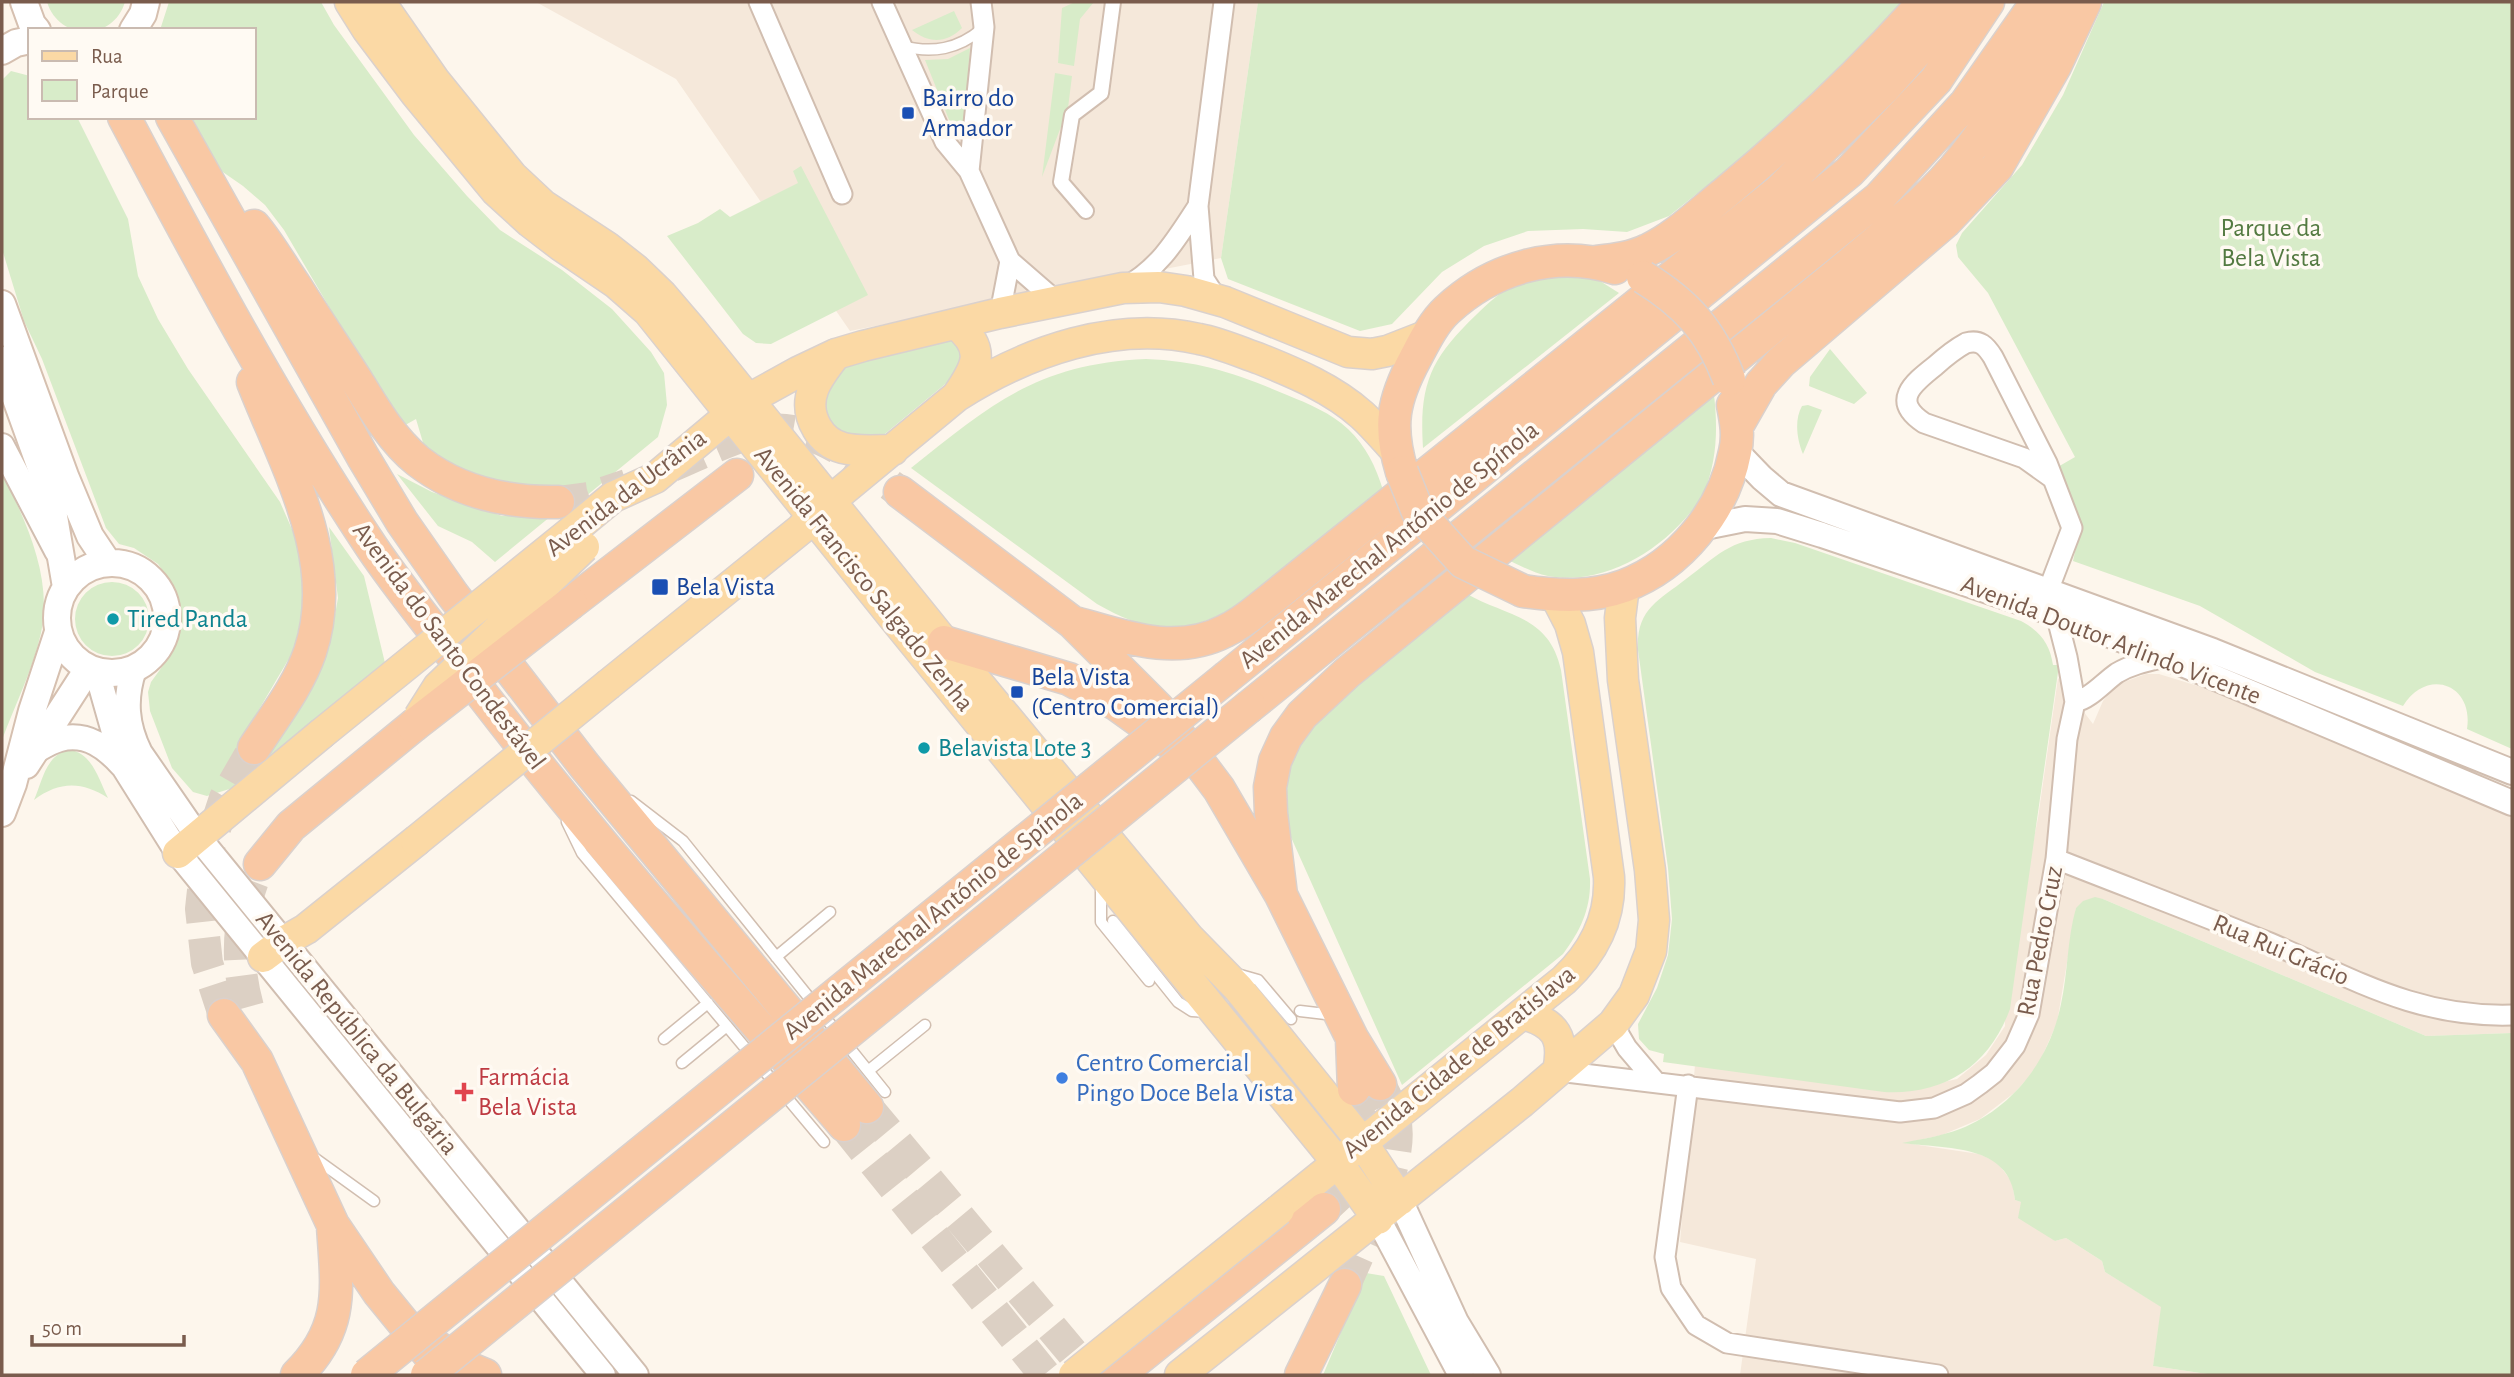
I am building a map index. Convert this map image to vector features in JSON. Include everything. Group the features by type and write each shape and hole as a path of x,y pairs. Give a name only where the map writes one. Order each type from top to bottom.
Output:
{"highway":[{"path":"1924,2 1870,60 1777,150 1709,206 1649,250 1623,259 1525,265 1480,284 1446,311 1428,335 1399,388 1394,416 1398,461 1418,512 1463,562 1524,591 1555,596 1590,594 1624,586 1659,568 1689,543 1724,488 1736,439 1761,384 1781,362 1945,222 1997,167 2055,66 2085,2"},
{"path":"1072,622 1144,642 1183,643 1224,632 1261,607 1779,191 1884,88 1961,2"},
{"name":"Avenida Marechal António de Spínola","path":"367,1375 1849,172 1936,80 1988,2"},
{"name":"Avenida Marechal António de Spínola","path":"427,1375 1879,198 1966,103 2037,2"},
{"path":"1282,895 1270,787 1275,761 1286,737 1302,715 1347,673 1845,268 1930,194 1962,161 2002,103 2057,2"},
{"name":"Avenida do Santo Condestável","path":"125,119 213,284 368,542 480,694 544,774 855,1116"},
{"name":"Avenida do Santo Condestável","path":"173,119 402,522 453,595 855,1116"},
{"path":"194,155 262,236 375,411 416,460 457,484 499,498 521,502 558,502"},
{"path":"1597,262 1643,277 1665,290 1690,312 1710,337 1729,379 1736,439"},
{"path":"213,284 307,518 319,574 317,626 310,653 296,683 254,748"},
{"path":"260,864 291,826 362,767 737,475"},
{"path":"900,492 1072,622 1151,701 1219,789 1282,895 1347,1027 1367,1086"},
{"path":"944,642 1046,670 1096,692 1163,737 1219,789"},
{"path":"236,1011 333,1225 399,1320 446,1375"},
{"path":"1118,1375 1288,1220 1324,1209"},
{"path":"1148,1375 1222,1315 1288,1220"},
{"path":"297,1375 310,1362 328,1335 336,1307 333,1225"},
{"path":"1301,1375 1345,1285"},
{"path":"399,1320 468,1368 485,1375"}],"main road":[{"path":"2,6 6,2"},
{"path":"24,2 35,28"},
{"path":"134,28 143,14 146,2"},
{"name":"Avenida Francisco Salgado Zenha","path":"350,2 416,94 496,191 560,246 617,283 648,311 740,406"},
{"name":"Avenida Francisco Salgado Zenha","path":"380,2 435,81 512,176 543,205 635,269 662,295 740,406 822,508 1101,871 1338,1163 1389,1209"},
{"path":"2,51 16,43 28,40"},
{"name":"Avenida da Ucrânia","path":"188,845 321,734 578,539 613,497 655,478 740,406 798,372 836,354 1000,313 1123,288 1186,291 1217,299 1348,352 1380,353 1428,335"},
{"path":"2,304 65,475 90,536 108,563"},
{"path":"956,324 970,336 977,357 971,374 957,396"},
{"path":"273,949 306,929 416,841 801,529 822,508 957,396 1023,361 1072,344 1126,334 1176,335 1222,345 1322,387 1361,414 1398,461"},
{"path":"836,354 822,371 811,394 811,413 818,431 830,443 845,449 893,450"},
{"path":"2,360 50,493 64,574 57,607 58,632 64,647 75,660 93,670 116,674 134,669 150,659 162,643 167,624 166,605 158,587 145,573 127,565 108,563 64,574"},
{"name":"Avenida Francisco Salgado Zenha","path":"822,508 944,642 1189,938 1238,988 1362,1142 1389,1209"},
{"path":"413,726 438,687 578,539"},
{"path":"1180,1375 1389,1209 1613,1024 1625,1010 1651,951 1654,920 1650,870 1623,680 1620,618 1624,586"},
{"name":"Avenida Cidade de Bratislava","path":"1074,1375 1288,1220 1338,1163 1571,974 1589,951 1604,921 1610,891 1578,652 1570,624 1555,596"},
{"path":"2,813 58,632"},
{"path":"13,784 93,670"},
{"path":"1523,1014 1542,1019 1556,1033 1562,1052 1558,1070"}],"street":[{"path":"759,2 842,194"},
{"path":"882,2 945,142 969,171 1010,261 1056,301"},
{"path":"969,171 984,27 981,2"},
{"path":"1086,211 1060,183 1072,115 1101,93 1113,2"},
{"path":"1217,299 1204,279 1198,206 1224,2"},
{"path":"1123,288 1139,280 1160,263 1198,206"},
{"path":"1000,313 1010,261"},
{"path":"2048,591 2073,528 2052,478 1993,357 1987,348 1974,341 1956,349 1914,383 1907,399 1907,408 1915,417 1924,423 2024,458 2052,478"},
{"path":"1990,446 2006,444 2017,432 2020,418 2016,402"},
{"name":"Avenida Doutor Arlindo Vicente","path":"1736,439 1762,478 1781,494 2213,651 2512,772"},
{"path":"2,446 64,574"},
{"name":"Avenida Doutor Arlindo Vicente","path":"1700,528 1745,519 1777,521 2056,614 2166,657 2512,803"},
{"name":"Rua Pedro Cruz","path":"1558,1070 1900,1112 1934,1108 1966,1094 1999,1067 2023,1031 2033,997 2056,859 2067,739 2075,702 2056,614"},
{"path":"2075,702 2083,701 2101,684 2121,671 2166,657"},
{"name":"Avenida República da Bulgária","path":"134,669 127,708 133,739 188,845"},
{"name":"Avenida República da Bulgária","path":"93,670 124,767 273,949 636,1375"},
{"path":"35,751 60,738 85,738 107,748 124,767"},
{"name":"Rua Rui Grácio","path":"2056,859 2268,943 2394,999 2451,1012 2512,1015"},
{"name":"Avenida República da Bulgária","path":"273,949 604,1375"},
{"path":"1613,1024 1627,1048 1655,1081"},
{"path":"1688,1086 1665,1256 1671,1288 1696,1325 1727,1343 1938,1375"},
{"path":"1389,1209 1461,1375"},
{"path":"1389,1209 1488,1375"}],"lane":[{"path":"902,46 937,51 971,38 984,27"},
{"path":"584,765 683,841 868,1071"},
{"path":"544,774 582,853 727,1026 855,1116 868,1071 925,1025"},
{"path":"1101,871 1101,922 1149,981"},
{"path":"776,957 830,912"},
{"path":"1113,921 1178,1002 1192,1011 1217,1013"},
{"path":"1225,975 1238,974 1258,980 1291,1019"},
{"path":"664,1039 708,1003"},
{"path":"1300,1011 1347,1027"},
{"path":"682,1063 727,1026"},
{"path":"296,1144 374,1200"}],"shaded area":[{"name":"Bairro do Armador","path":"536,2 1258,2 1221,258 850,331 676,79"},
{"path":"2146,674 2159,674 2198,686 2512,815 2512,1033 2426,1036 2103,899 2076,908 2057,1023 2040,1061 2028,1078 2014,1093 1980,1119 1942,1135 1905,1143 1979,1154 1997,1162 2012,1182 2015,1200 2021,1202 2021,1211 2055,1241 2066,1238 2102,1261 2105,1272 2162,1307 2153,1366 2214,1375 1740,1375 1756,1259 1680,1242 1695,1065 1913,1089 1957,1079 1986,1055 2005,1026 2004,990 2038,818 2058,678 2093,724 2103,701 2111,691 2121,683"}],"green space":[{"path":"47,2 125,2 119,15 102,28 70,28 53,15"},
{"path":"169,2 321,2 334,25 414,135 467,196 500,230 562,270 612,309 651,352 664,373 667,405 658,437 574,506 564,508 526,489 459,470 424,446 416,419 400,428 284,230 265,205 217,168 193,119 256,119 256,28 161,28"},
{"path":"1075,2 1094,2 1080,19 1074,66 1058,63 1062,8"},
{"path":"1258,2 1903,2 1778,129 1669,216 1627,232 1583,229 1528,231 1484,246 1442,272 1392,324 1360,331 1228,279 1221,258"},
{"name":"Parque da Bela Vista","path":"2104,2 2512,2 2512,749 2467,729 2467,713 2463,701 2447,686 2436,684 2424,687 2413,694 2403,706 2315,672 2200,606 2073,561 2080,529 2056,468 2075,457 1988,293 1958,257 1956,245 1962,233 2022,165 2063,95"},
{"path":"954,11 962,28 950,37 938,40 925,38 912,30"},
{"path":"970,48 963,136 956,137 925,60 948,59"},
{"path":"11,71 28,75 28,119 78,119 128,219 138,276 158,319 188,369 280,502 302,552 305,599 294,650 241,740 309,691 329,648 338,598 329,527 364,576 385,663 239,786 207,796 193,792 172,768 150,711 148,692 151,682 167,660 179,632 181,617 175,588 158,564 134,548 119,544 106,528 42,359 24,321 2,249 2,80"},
{"path":"1055,73 1072,76 1068,108 1042,177"},
{"path":"801,166 868,295 771,344 756,343 743,334 667,236 698,223 720,209 730,217 798,183 793,171"},
{"path":"1554,276 1576,276 1600,281 1619,293 1423,448 1423,407 1431,374 1448,345 1460,331 1496,297 1518,283"},
{"path":"947,339 960,341 961,371 877,440 828,431 821,386 839,367"},
{"path":"1830,349 1867,393 1854,404 1809,386 1810,377"},
{"path":"1146,359 1201,366 1235,375 1311,405 1341,423 1360,442 1374,465 1383,490 1246,600 1214,618 1197,624 1168,628 1136,622 1097,604 911,468 992,406 1018,391 1075,369 1108,362"},
{"path":"1714,395 1715,445 1708,483 1697,504 1677,528 1661,541 1627,563 1588,576 1548,576 1508,560"},
{"path":"1808,405 1822,410 1803,454 1797,424 1802,406"},
{"path":"2,473 35,550 44,612 33,660 2,740"},
{"path":"397,474 432,492 502,516 556,512 495,562 472,542 438,526"},
{"path":"1771,538 1795,543 2021,621 2039,634 2047,644 2053,665 2059,665 2010,1009 2001,1029 1977,1061 1945,1082 1926,1088 1884,1092 1663,1062 1664,1054 1649,1050 1639,1039 1638,1024 1657,988 1668,955 1672,919 1668,868 1638,636 1645,615 1651,607 1716,556 1734,545"},
{"path":"105,582 119,582 133,588 143,598 149,619 143,640 133,650 119,656 105,656 91,650 81,640 75,626 75,612 81,598 91,588"},
{"path":"1465,593 1524,620 1547,638 1555,652 1561,670 1590,879 1589,900 1580,927 1563,954 1402,1085 1290,835 1287,785 1295,753 1302,738 1323,710"},
{"path":"69,750 77,752 89,761 108,798 89,788 71,786 52,789 34,800 50,763 55,757"},
{"path":"2095,897 2426,1036 2512,1033 2512,1375 2214,1375 2153,1366 2161,1307 2105,1272 2102,1261 2066,1238 2055,1241 2018,1218 2021,1202 2015,1200 2011,1181 1989,1158 1956,1149 1902,1143 1960,1129 1979,1120 2012,1095 2026,1079 2048,1044 2056,1024 2076,908 2083,901"},
{"path":"1366,1273 1384,1276 1431,1375 1323,1375"}],"tunnel":[{"path":"672,466 757,432 787,430 822,440 839,449 900,492"},
{"path":"558,502 588,498 627,485"},
{"path":"224,1015 207,963 201,909 207,853 225,798 254,748"},
{"path":"248,1007 241,970 241,934 247,899 260,864"},
{"path":"1345,1285 1380,1203 1394,1157 1397,1137 1395,1119 1380,1084"},
{"path":"1324,1209 1351,1183 1361,1163 1362,1131 1354,1089"},
{"path":"867,1107 1091,1375"},
{"path":"844,1125 1045,1375"}],"place":[{"name":"Bairro do Armador","path":"908,113"},
{"name":"Bela Vista","path":"660,587"},
{"name":"Tired Panda","path":"113,619"},
{"name":"Bela Vista (Centro Comercial)","path":"1017,692"},
{"name":"Belavista Lote 3","path":"924,748"},
{"name":"Centro Comercial Pingo Doce Bela Vista","path":"1062,1078"},
{"name":"Farmácia Bela Vista","path":"464,1092"}]}
